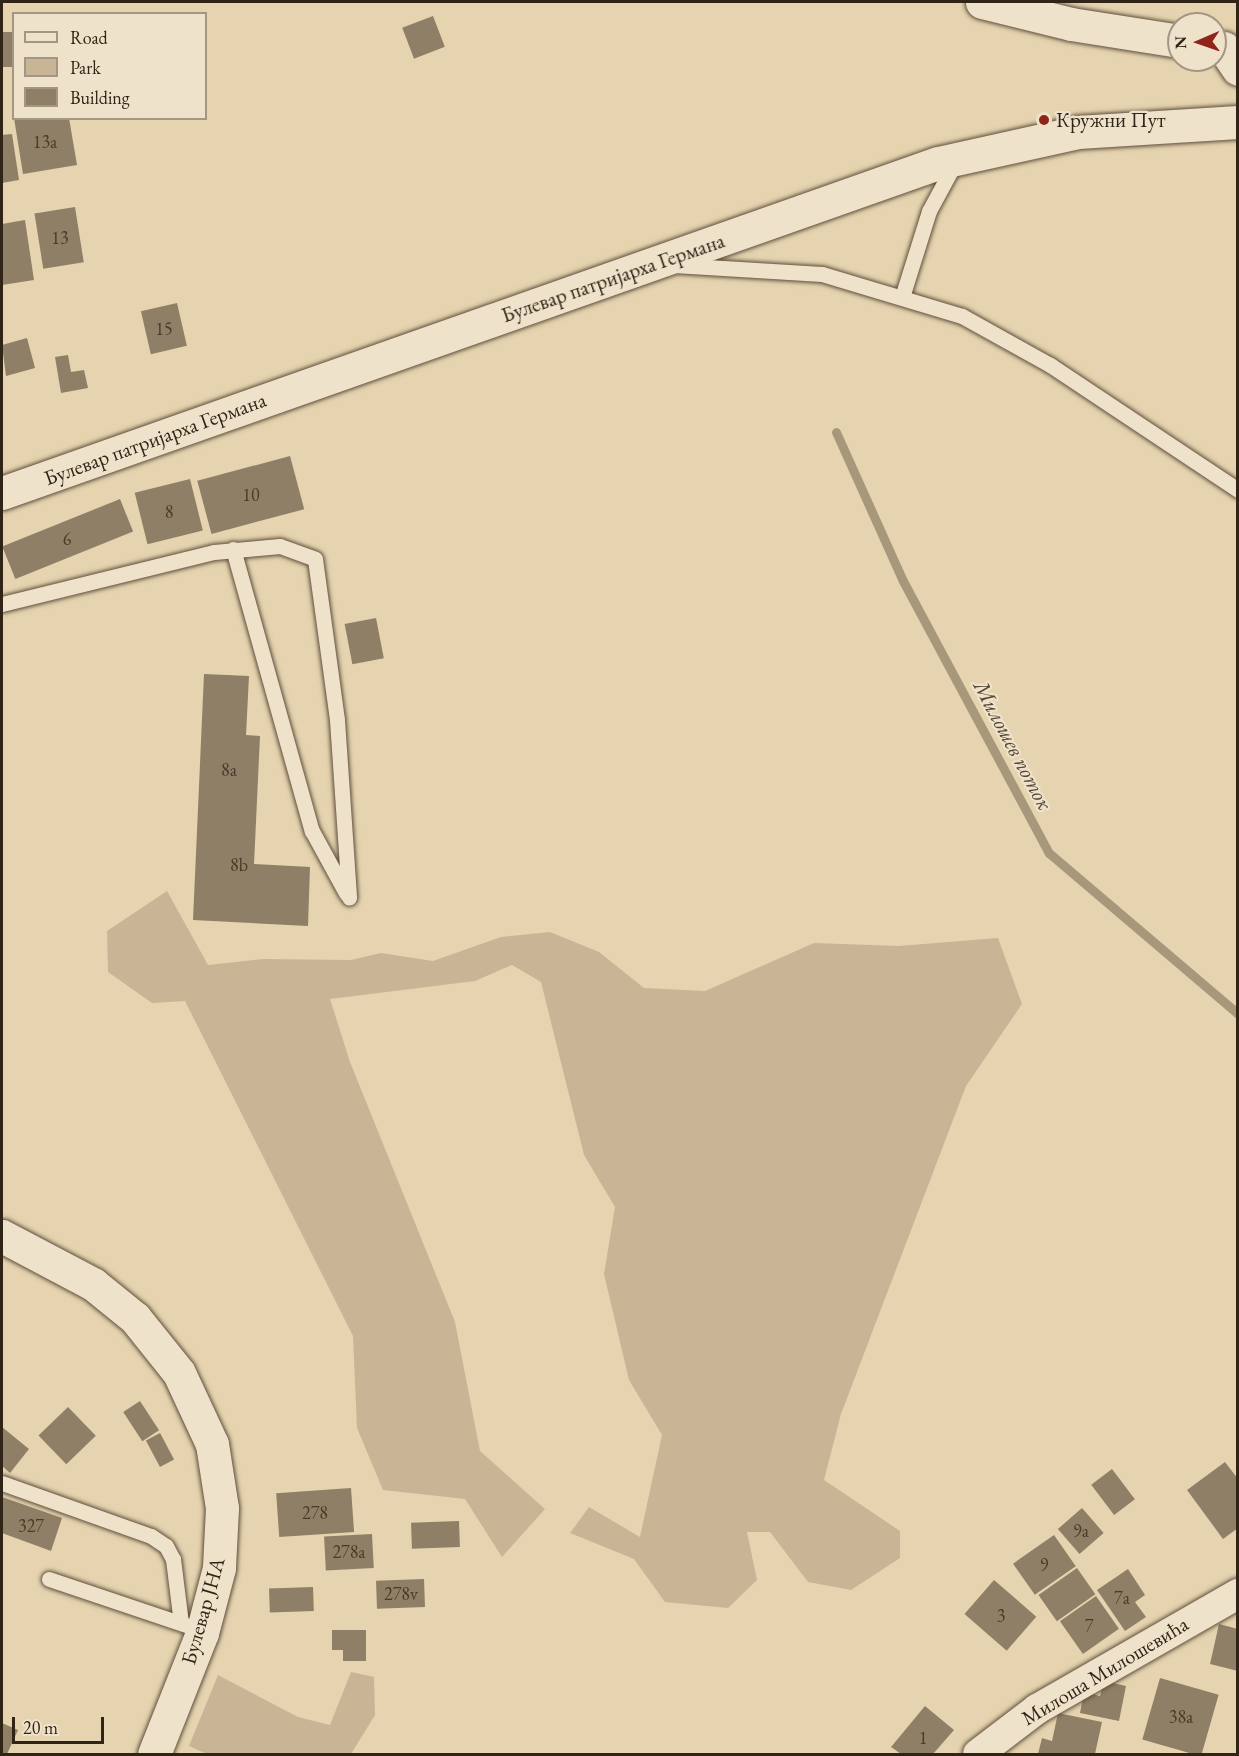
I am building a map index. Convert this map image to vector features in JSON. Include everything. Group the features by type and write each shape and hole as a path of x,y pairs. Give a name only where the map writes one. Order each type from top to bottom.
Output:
{"main road":[{"path":"982,2 1071,24 1167,39"},
{"name":"Булевар патријарха Германа","path":"2,493 959,157 1078,132 1238,122"},
{"name":"Булевар ЈНА","path":"2,1236 93,1284 135,1318 199,1409 212,1444 222,1508 219,1568 191,1628 154,1755"}],"street":[{"name":"Милоша Милошевића","path":"978,1755 1037,1709 1238,1594"}],"lane":[{"path":"903,294 929,211 959,157"},
{"path":"654,265 822,274 903,294 962,316 1050,365 1238,490"},
{"path":"2,604 233,549 280,546 315,560 337,720 349,898 312,831 233,549"},
{"path":"2,1483 151,1536 166,1546 173,1559 191,1628"},
{"path":"49,1579 191,1628"}],"green space":[{"path":"167,891 208,965 263,959 351,960 381,953 433,961 501,937 550,932 599,952 644,988 705,991 814,943 899,946 998,938 1022,1004 966,1086 841,1414 824,1480 900,1531 900,1558 851,1590 808,1582 770,1532 747,1532 757,1580 728,1608 665,1602 634,1559 570,1533 589,1507 640,1537 662,1435 629,1380 604,1274 615,1207 584,1155 541,982 512,965 475,981 330,999 350,1062 455,1322 480,1451 545,1509 502,1557 465,1499 383,1490 357,1428 353,1336 185,1001 152,1003 108,972 107,931"},
{"path":"351,1672 374,1677 375,1715 351,1754 207,1754 189,1746 218,1675 298,1717 330,1725"}],"building":[{"path":"433,16 445,47 414,59 402,28"},
{"path":"2,32 12,32 12,67 2,67"},
{"path":"14,120 69,120 77,165 23,174"},
{"path":"12,134 19,180 2,183 2,135"},
{"path":"75,207 84,262 43,269 35,213"},
{"path":"25,220 34,280 2,285 2,224"},
{"path":"177,303 187,346 151,354 141,311"},
{"path":"27,338 35,368 6,376 2,345"},
{"path":"68,355 71,372 84,370 88,388 61,393 55,357"},
{"path":"290,456 304,509 212,534 197,481"},
{"path":"190,479 203,530 148,544 135,493"},
{"path":"120,499 133,531 15,579 2,547"},
{"path":"376,618 384,658 352,664 345,624"},
{"path":"204,674 249,676 246,735 260,736 254,864 310,867 308,926 193,920"},
{"path":"140,1401 159,1430 142,1441 123,1412"},
{"path":"68,1407 96,1436 66,1464 39,1435"},
{"path":"2,1427 29,1449 10,1473 2,1466"},
{"path":"160,1433 174,1459 160,1467 146,1441"},
{"path":"1225,1462 1238,1479 1238,1528 1223,1539 1187,1490"},
{"path":"1112,1469 1135,1499 1114,1515 1091,1485"},
{"path":"351,1488 354,1532 279,1537 276,1493"},
{"path":"2,1497 62,1518 51,1551 2,1533"},
{"path":"1082,1508 1104,1533 1079,1554 1058,1529"},
{"path":"459,1521 460,1547 412,1549 411,1523"},
{"path":"372,1534 374,1568 326,1570 324,1537"},
{"path":"1054,1535 1076,1566 1035,1595 1013,1564"},
{"path":"1077,1568 1095,1594 1057,1621 1038,1595"},
{"path":"1128,1569 1145,1595 1135,1602 1146,1617 1125,1631 1097,1590"},
{"path":"424,1579 425,1607 377,1609 376,1581"},
{"path":"994,1580 1036,1617 1007,1651 964,1614"},
{"path":"313,1587 314,1611 270,1613 269,1589"},
{"path":"1096,1596 1119,1629 1083,1654 1060,1621"},
{"path":"1219,1624 1238,1629 1238,1671 1210,1664"},
{"path":"332,1630 366,1630 366,1661 343,1661 343,1650 332,1650"},
{"path":"1160,1678 1219,1695 1202,1754 1193,1754 1142,1740"},
{"path":"1104,1681 1126,1686 1119,1721 1080,1713 1084,1692 1100,1696"},
{"path":"925,1706 954,1730 933,1754 901,1754 891,1747"},
{"path":"1058,1713 1102,1722 1095,1754 1038,1754 1042,1738 1052,1741"},
{"path":"2,1723 18,1730 7,1754 2,1754"}],"waterway":[{"name":"Милошев поток","path":"836,432 903,581 1049,853 1238,1014"}],"place":[{"name":"Кружни Пут","path":"1044,120"}]}
